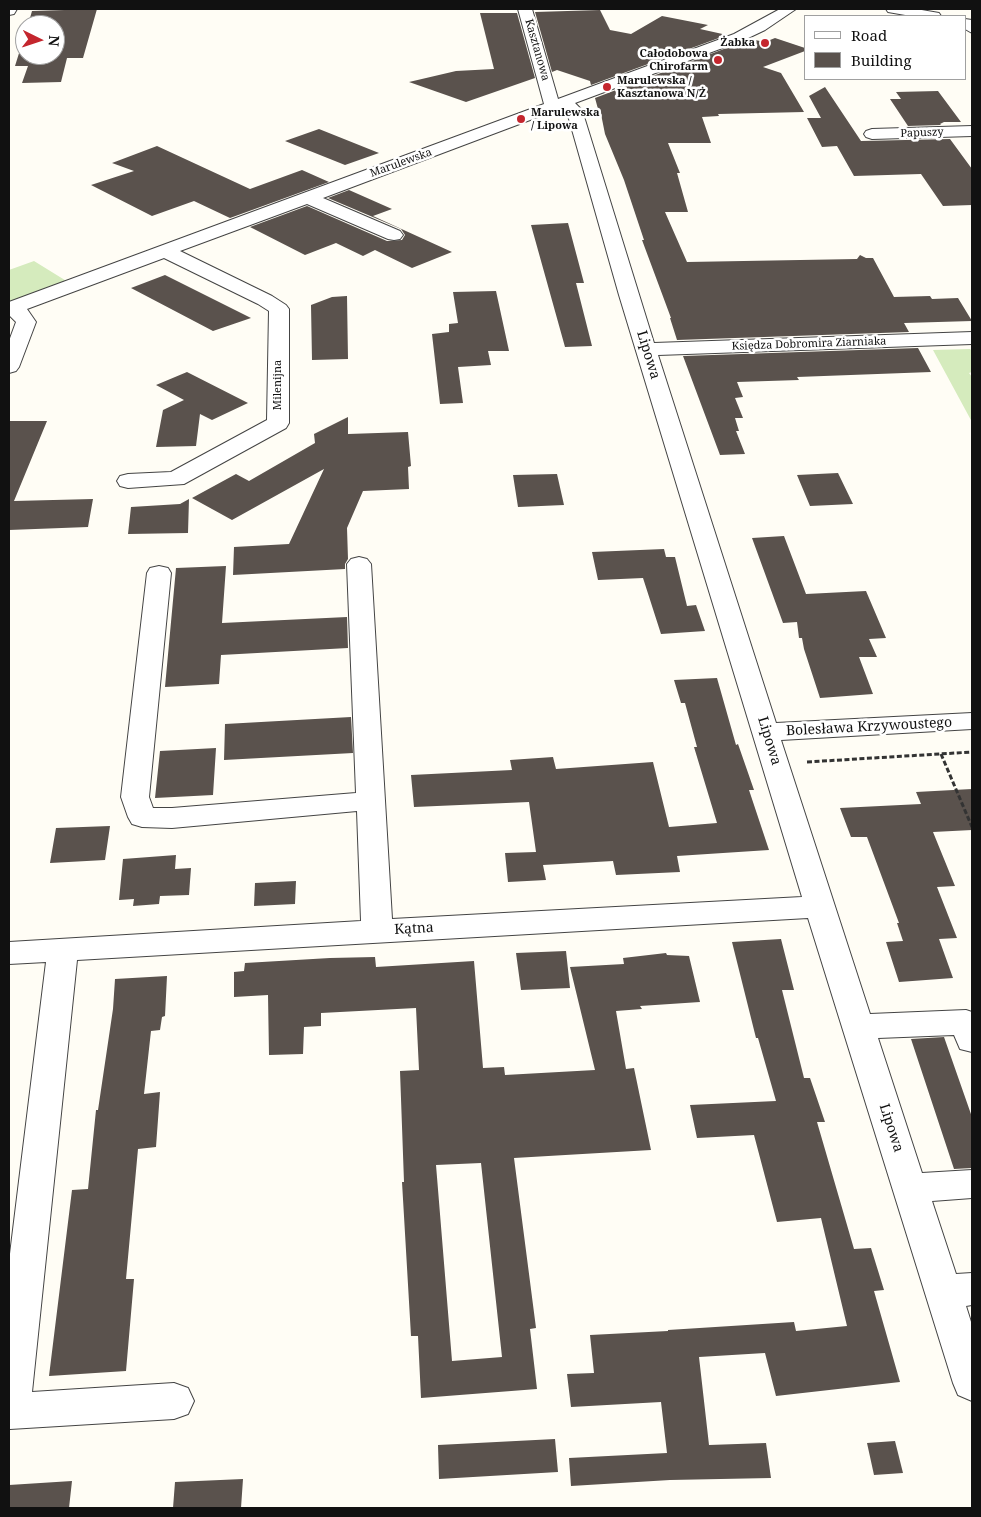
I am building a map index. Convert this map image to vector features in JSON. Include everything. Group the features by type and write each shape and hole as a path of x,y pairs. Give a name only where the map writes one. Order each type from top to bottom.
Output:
{"street":[{"name":"Kasztanowa","path":"525,9 556,101"},
{"name":"Marulewska","path":"10,309 308,198 556,101 592,93 744,35 789,9"},
{"path":"893,9 928,15"},
{"name":"Lipowa","path":"556,101 574,110 646,349 767,732 820,908 910,1188 958,1290 972,1383"},
{"name":"Papuszy","path":"872,134 972,131"},
{"path":"308,198 394,235"},
{"name":"Milenijna","path":"128,481 176,479 278,422 278,309 266,300 165,251"},
{"path":"9,367 26,322 21,314 10,309"},
{"name":"Księdza Dobromira Ziarniaka","path":"646,349 972,338"},
{"path":"360,564 377,930"},
{"path":"159,573 135,797 142,817 172,818 370,801"},
{"name":"Bolesława Krzywoustego","path":"767,732 972,721"},
{"name":"Kątna","path":"9,953 377,930 820,908"},
{"path":"63,950 10,1411 174,1401"},
{"path":"858,1027 966,1022 972,1040"},
{"path":"910,1188 972,1184"}],"path":[{"path":"807,762 972,752"},
{"path":"941,754 972,827"}],"green space":[{"path":"34,261 68,282 9,304 9,270"},
{"path":"970,349 972,351 972,372 969,373 972,377 972,422 933,350"}],"building":[{"path":"97,9 83,58 67,58 61,82 22,83 28,66 15,66 65,65 65,15 31,15 32,11"},
{"path":"600,10 610,30 631,34 662,16 708,25 700,29 727,35 591,85 590,81 557,70 552,72 535,12"},
{"path":"480,13 517,13 535,78 466,102 409,82 456,71 494,69"},
{"path":"775,38 804,48 804,51 763,67 781,73 804,112 718,114 719,116 702,117 711,143 668,143 680,173 677,173 688,212 665,212 687,262 857,259 860,255 866,258 873,258 894,297 930,296 932,299 958,298 972,321 904,323 909,332 677,340 671,318 642,240 644,240 624,180 605,134 600,109 598,109 595,98 750,39 765,42"},
{"path":"825,87 861,141 950,139 972,169 972,205 943,206 921,174 854,176 837,146 822,147 807,118 821,118 809,96"},
{"path":"938,91 961,122 908,126 890,99 901,99 896,92"},
{"path":"319,129 379,153 345,165 285,141"},
{"path":"157,146 250,189 302,170 329,182 230,218 194,201 152,216 91,185 134,171 112,163"},
{"path":"349,190 392,209 373,216 452,252 412,268 375,250 363,256 336,243 305,255 250,227 307,206 387,241 402,240 405,235 401,229 328,198"},
{"path":"568,223 584,283 576,283 592,346 565,347 531,225"},
{"path":"165,275 251,318 213,331 131,288"},
{"path":"496,291 509,351 488,351 491,365 458,367 463,403 440,404 432,334 449,332 449,324 458,323 453,292"},
{"path":"347,296 348,359 312,360 311,305 332,297"},
{"path":"918,348 931,372 797,377 799,380 737,382 743,397 735,398 743,418 735,418 739,431 736,431 745,454 720,455 683,356"},
{"path":"187,372 248,403 212,420 200,414 196,446 156,447 163,410 184,400 156,385"},
{"path":"348,417 348,434 408,432 411,466 408,467 409,489 363,491 347,528 348,559 345,569 233,575 234,547 289,544 324,469 232,520 192,498 236,474 249,481 315,443 314,434"},
{"path":"9,421 47,421 14,501 93,499 88,527 9,530"},
{"path":"838,473 853,504 810,506 797,475"},
{"path":"557,474 564,505 518,507 513,475"},
{"path":"189,499 188,533 128,534 131,507 180,504"},
{"path":"784,536 806,594 866,591 886,638 869,639 877,657 859,657 873,694 820,698 802,638 799,638 797,622 783,623 752,538"},
{"path":"664,549 666,557 675,557 687,606 696,605 705,631 661,634 643,578 598,580 592,552"},
{"path":"226,566 222,623 347,617 348,648 221,655 219,684 165,687 176,568"},
{"path":"717,678 736,745 738,744 754,790 749,790 769,850 677,856 680,872 616,875 613,861 543,865 546,880 508,882 505,853 536,852 529,802 414,807 411,775 512,770 510,760 553,757 556,769 653,762 669,827 717,823 694,747 697,747 685,703 681,703 674,680"},
{"path":"351,717 353,753 224,760 225,724"},
{"path":"216,748 213,795 155,798 160,751"},
{"path":"972,789 972,830 933,832 955,886 937,887 957,938 939,939 953,978 899,982 886,942 903,941 897,923 899,923 867,837 851,837 840,808 921,804 916,792"},
{"path":"110,826 105,860 50,863 56,828"},
{"path":"176,855 175,869 191,868 189,895 160,896 159,904 133,906 134,899 119,900 123,859"},
{"path":"296,881 295,904 254,906 255,883"},
{"path":"781,939 794,990 782,990 804,1078 810,1078 825,1122 817,1122 854,1249 871,1248 884,1290 874,1291 900,1382 776,1396 765,1353 699,1357 709,1445 766,1443 771,1478 670,1480 571,1486 569,1458 667,1453 661,1402 571,1407 567,1374 594,1373 590,1335 794,1322 796,1331 847,1326 821,1218 777,1222 754,1135 697,1138 690,1105 776,1101 758,1038 756,1038 732,942"},
{"path":"566,951 570,988 521,990 516,953"},
{"path":"666,953 667,955 689,956 700,1002 640,1006 642,1009 616,1011 626,1069 634,1068 651,1150 514,1158 536,1328 530,1329 537,1389 421,1398 418,1336 411,1336 402,1182 404,1182 400,1071 419,1070 416,1008 321,1013 321,1026 304,1027 303,1054 269,1055 268,995 234,997 234,972 244,971 245,963 330,958 375,957 376,967 474,961 483,1068 504,1067 505,1075 595,1070 570,967 624,964 623,958","holes":["481,1163 502,1357 452,1361 436,1165"]},
{"path":"167,976 165,1016 162,1017 160,1030 151,1031 144,1094 160,1092 156,1147 138,1149 126,1279 134,1279 126,1371 49,1376 72,1190 88,1189 96,1110 98,1110 113,1009 115,979"},
{"path":"944,1037 972,1117 972,1168 954,1169 911,1039"},
{"path":"555,1439 558,1472 439,1479 438,1445"},
{"path":"895,1441 903,1473 874,1475 867,1443"},
{"path":"243,1479 241,1508 173,1508 175,1482"},
{"path":"72,1481 69,1508 9,1508 9,1485"}],"place":[{"name":"Żabka","path":"765,43"},
{"name":"Całodobowa Chirofarm","path":"718,60"},
{"name":"Marulewska / Kasztanowa N/Ż","path":"607,87"},
{"name":"Marulewska / Lipowa","path":"521,119"}]}
